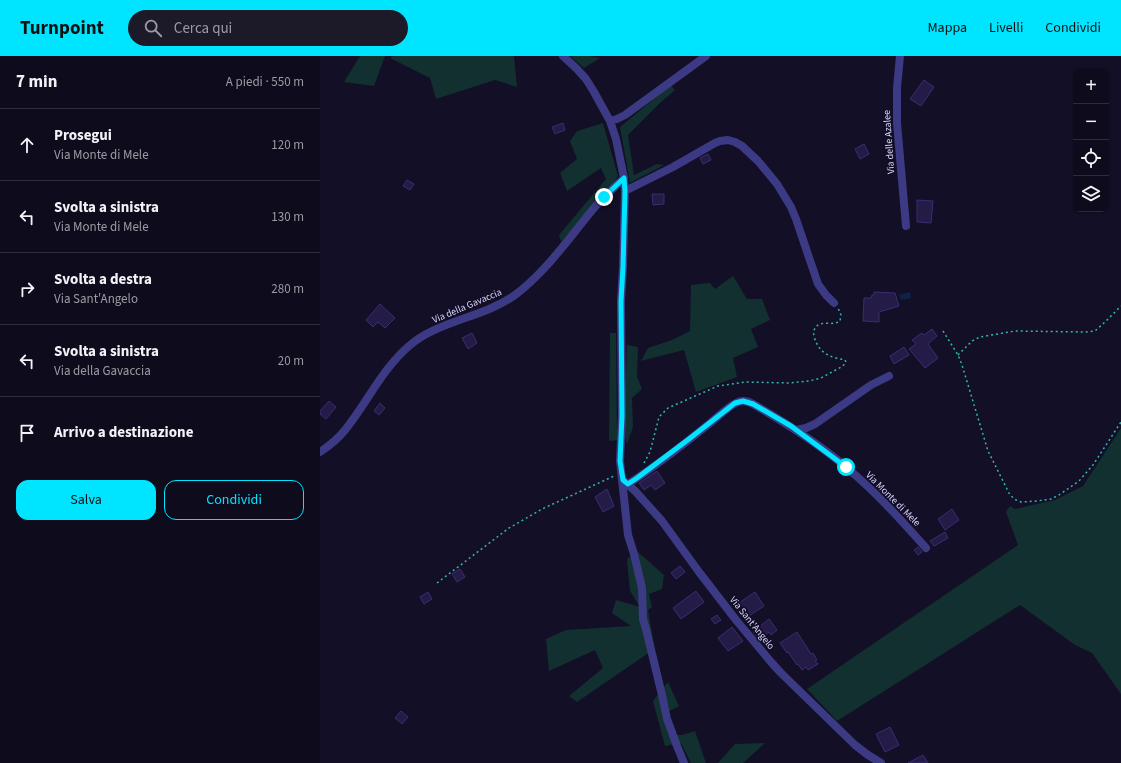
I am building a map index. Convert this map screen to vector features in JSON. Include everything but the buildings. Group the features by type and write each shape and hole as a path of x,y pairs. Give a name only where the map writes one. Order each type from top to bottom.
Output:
{"street":[{"path":"563,56 586,79 610,121 619,151 624,178 625,191 621,301 623,398 620,461 624,479 628,535 642,588 643,619 667,719 684,763"},
{"path":"610,121 625,115 706,56"},
{"name":"Via delle Azalee","path":"900,56 897,123 906,226"},
{"path":"625,191 673,167 715,143 728,140 738,144 758,161 777,184 791,207 818,284 826,296 834,303"},
{"name":"Via della Gavaccia","path":"320,452 334,442 345,430 390,366 408,347 426,335 496,306 514,295 540,272 564,245 594,207 624,178"},
{"path":"796,430 815,424 871,385 889,376"},
{"name":"Via Monte di Mele","path":"624,479 655,466 729,407 738,402 746,401 796,430 846,467 894,512 926,548"},
{"name":"Via Sant'Angelo","path":"624,479 662,521 731,614 776,668 855,745 881,763"}],"path":[{"path":"641,468 650,452 659,417 668,408 718,386 745,382 790,383 809,381 821,378 843,366 846,362 845,360 824,353 816,343 814,334 817,325 833,324 840,321 841,312 834,303"},
{"path":"958,355 972,341 980,337 1016,331 1095,331 1121,306"},
{"path":"943,331 958,355 962,365 988,451 1010,494 1016,500 1021,502 1051,499 1079,481 1093,465 1121,422"},
{"path":"437,583 509,528 542,508 624,479"}],"green space":[{"path":"360,56 385,56 374,86 344,82"},
{"path":"393,56 514,56 517,87 495,80 436,99 430,78 390,58"},
{"path":"570,56 588,56 600,58 584,68"},
{"path":"671,85 675,90 628,135 634,175 657,164 664,165 630,183 620,127"},
{"path":"603,123 618,176 614,183 561,242 559,235 606,179 601,168 567,191 560,173 577,159 570,141 577,131"},
{"path":"733,276 747,299 762,299 770,320 751,329 758,347 733,358 737,377 696,392 684,350 641,361 648,348 672,340 690,331 691,285 710,283 715,289"},
{"path":"610,333 616,333 617,440 609,441"},
{"path":"627,345 638,347 637,377 642,389 632,398 633,427 627,444 624,434"},
{"path":"1121,428 1121,694 1092,653 1075,645 1020,605 837,721 807,689 1018,545 1006,512 1010,506 1015,509 1055,500 1083,486"},
{"path":"637,551 664,575 662,589 649,594 652,607 648,610 655,651 647,654 577,702 569,696 603,668 595,650 549,671 546,639 566,630 631,626 612,613 616,600 640,607 630,591 627,559"},
{"path":"668,682 679,706 662,715 668,734 682,735 695,731 706,763 691,763 681,743 665,746 653,701"},
{"path":"765,743 743,763 718,763 735,744"}],"water":[{"path":"910,292 911,298 901,300 899,295"}],"route":[{"path":"604,197 624,178 625,191 621,301 622,416 620,461 623,480 628,484 655,466 729,407 740,401 753,404 785,422 846,467"}]}
